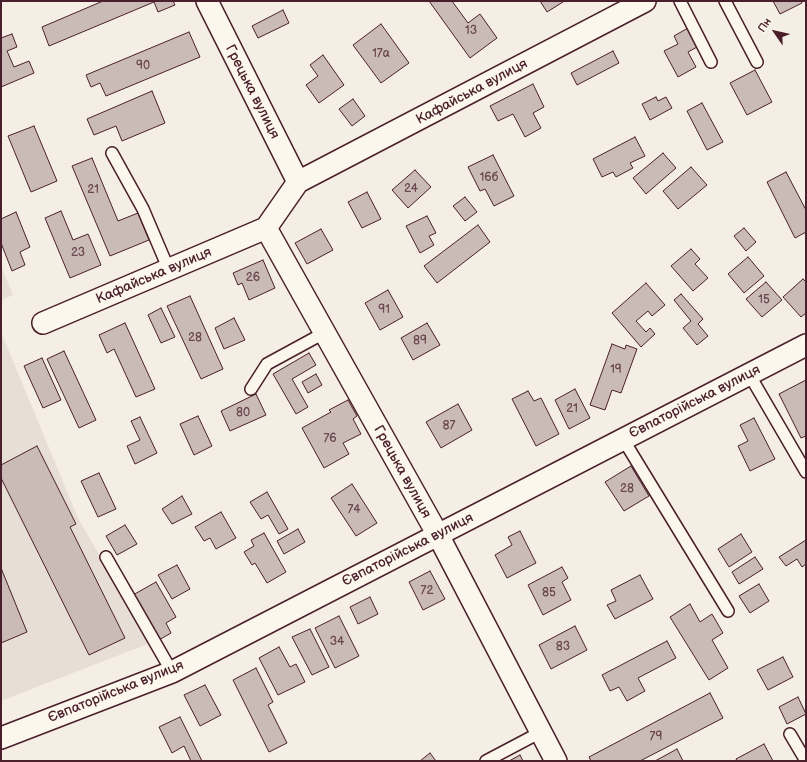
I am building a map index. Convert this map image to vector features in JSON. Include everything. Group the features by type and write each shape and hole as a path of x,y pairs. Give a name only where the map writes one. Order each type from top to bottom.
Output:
{"street":[{"name":"Грецька вулиця","path":"207,1 298,182"},
{"name":"Кафайська вулиця","path":"298,182 645,1"},
{"path":"266,228 298,182"},
{"name":"Грецька вулиця","path":"266,228 438,535 556,761"},
{"name":"Кафайська вулиця","path":"43,323 266,228"},
{"name":"Євпаторійська вулиця","path":"1,738 172,672 806,345"}],"lane":[{"path":"680,1 711,62"},
{"path":"725,1 757,62"},
{"path":"112,153 143,209 169,270"},
{"path":"251,389 267,364 324,332"},
{"path":"749,374 806,472"},
{"path":"623,439 728,611"},
{"path":"106,557 172,672"},
{"path":"486,761 540,732"},
{"path":"790,734 806,761"}],"shaded area":[{"path":"1,266 13,295 1,300"},
{"path":"1,332 78,518 150,643 1,701"}],"building":[{"path":"103,1 173,1 175,5 158,12 154,2 49,46 42,27"},
{"path":"429,1 452,1 468,23 480,14 497,38 470,58"},
{"path":"540,1 563,1 563,2 547,12"},
{"path":"773,1 801,1 802,3 780,14"},
{"path":"283,10 289,23 258,38 252,26"},
{"path":"381,24 409,63 381,83 353,45"},
{"path":"688,28 697,47 688,52 696,67 678,77 664,51 678,44 674,36"},
{"path":"189,32 200,57 106,96 100,83 91,87 86,75"},
{"path":"12,34 17,47 7,51 14,67 29,61 34,73 1,87 1,38"},
{"path":"613,51 619,63 577,85 571,73"},
{"path":"323,55 344,85 319,103 306,85 318,76 310,65"},
{"path":"755,70 772,102 747,115 730,83"},
{"path":"533,84 544,107 533,113 541,128 525,137 513,114 498,121 490,106"},
{"path":"152,91 165,123 122,141 116,126 94,135 87,119"},
{"path":"656,97 658,101 666,97 672,108 650,120 642,104"},
{"path":"353,99 365,116 352,126 339,109"},
{"path":"702,103 723,142 707,150 687,111"},
{"path":"34,126 57,181 31,192 8,136"},
{"path":"635,137 645,156 630,163 633,168 616,177 613,172 602,177 593,159"},
{"path":"663,153 676,168 646,194 633,178"},
{"path":"493,155 514,196 494,206 485,189 480,191 468,167"},
{"path":"92,158 118,221 138,213 149,240 110,256 72,166"},
{"path":"691,167 707,185 678,209 663,191"},
{"path":"415,170 431,187 408,208 392,190"},
{"path":"786,172 806,210 806,232 795,238 767,182"},
{"path":"367,192 381,219 362,228 348,202"},
{"path":"465,197 477,212 465,221 453,206"},
{"path":"61,211 73,240 88,234 101,265 70,278 45,218"},
{"path":"16,212 30,247 20,252 25,265 12,271 1,243 1,219"},
{"path":"427,216 436,233 429,236 434,245 420,253 406,226"},
{"path":"478,225 490,242 437,283 424,266"},
{"path":"744,228 756,242 746,251 734,236"},
{"path":"321,229 333,250 307,264 295,243"},
{"path":"691,249 700,259 695,264 708,278 693,291 671,266"},
{"path":"748,257 764,276 744,293 728,274"},
{"path":"263,260 275,288 249,300 242,283 238,285 233,273"},
{"path":"803,279 806,282 806,313 801,317 783,297"},
{"path":"766,282 782,300 762,317 746,299"},
{"path":"646,283 665,305 652,316 648,311 636,321 646,332 650,328 655,334 641,347 612,313"},
{"path":"388,290 403,317 380,330 365,303"},
{"path":"681,294 703,319 698,324 708,336 697,345 683,328 691,321 674,300"},
{"path":"190,296 223,369 201,379 167,306"},
{"path":"161,308 175,337 161,343 148,315"},
{"path":"234,318 245,340 224,349 215,328"},
{"path":"125,323 155,389 136,397 114,349 107,353 99,335"},
{"path":"427,323 440,345 413,360 401,338"},
{"path":"612,344 625,349 626,345 637,349 621,393 612,390 605,410 590,405"},
{"path":"64,351 96,420 79,428 47,359"},
{"path":"309,353 316,365 292,379 308,407 296,414 273,374"},
{"path":"42,358 61,400 43,408 24,366"},
{"path":"316,374 322,385 308,393 302,382"},
{"path":"806,380 806,436 801,438 779,394"},
{"path":"575,389 590,418 569,429 555,400"},
{"path":"528,391 534,401 541,398 559,434 536,446 512,399"},
{"path":"256,394 266,415 230,431 221,411"},
{"path":"348,400 357,416 353,419 361,434 343,443 349,454 324,468 302,428 331,412 329,410"},
{"path":"458,404 472,430 441,448 426,422"},
{"path":"198,416 212,446 194,455 180,424"},
{"path":"140,417 157,453 135,464 127,446 140,440 131,421"},
{"path":"754,418 775,459 750,471 738,446 748,441 740,425"},
{"path":"37,446 76,524 70,527 125,638 89,655 1,478 1,465"},
{"path":"631,466 649,496 624,511 605,482"},
{"path":"99,473 116,509 98,517 81,481"},
{"path":"352,484 377,523 356,536 331,498"},
{"path":"267,492 288,529 279,534 268,515 261,519 250,502"},
{"path":"182,496 192,514 172,524 162,509"},
{"path":"221,512 236,538 216,549 210,538 204,541 195,527"},
{"path":"125,525 137,544 117,555 106,536"},
{"path":"298,529 305,542 284,554 277,541"},
{"path":"520,531 536,563 507,578 495,555 512,545 508,537"},
{"path":"264,533 286,572 267,583 255,563 252,565 244,552 254,546 251,540"},
{"path":"741,534 752,552 729,567 718,549"},
{"path":"806,540 806,564 802,567 797,559 786,566 779,557"},
{"path":"755,557 763,569 739,584 732,572"},
{"path":"177,565 190,589 172,599 158,575"},
{"path":"562,567 568,578 562,582 571,600 543,615 528,585"},
{"path":"1,568 27,632 1,643"},
{"path":"430,571 445,599 423,610 409,582"},
{"path":"640,575 653,599 615,619 607,605 616,601 611,590"},
{"path":"156,582 176,617 166,623 171,633 159,640 133,595"},
{"path":"759,584 769,601 750,613 739,596"},
{"path":"370,597 378,614 358,624 350,607"},
{"path":"690,604 700,622 712,614 723,633 712,640 728,668 709,680 670,617"},
{"path":"339,616 359,656 335,668 315,628"},
{"path":"575,626 587,650 551,669 539,645"},
{"path":"310,629 329,667 312,675 292,637"},
{"path":"667,641 676,658 638,678 645,691 627,701 619,687 610,691 602,675"},
{"path":"279,647 290,667 296,664 305,682 278,695 259,658"},
{"path":"783,657 793,677 768,690 757,670"},
{"path":"256,668 273,702 268,705 287,743 269,752 233,680"},
{"path":"205,685 221,715 200,726 184,695"},
{"path":"710,693 723,718 640,761 591,761 589,757"},
{"path":"798,697 806,714 787,724 779,707"},
{"path":"180,717 202,761 191,761 184,746 172,753 159,727"},
{"path":"764,744 773,761 737,761 736,759"},
{"path":"677,749 683,761 655,761"},
{"path":"430,753 436,761 420,761"},
{"path":"520,755 523,761 509,761"}]}
